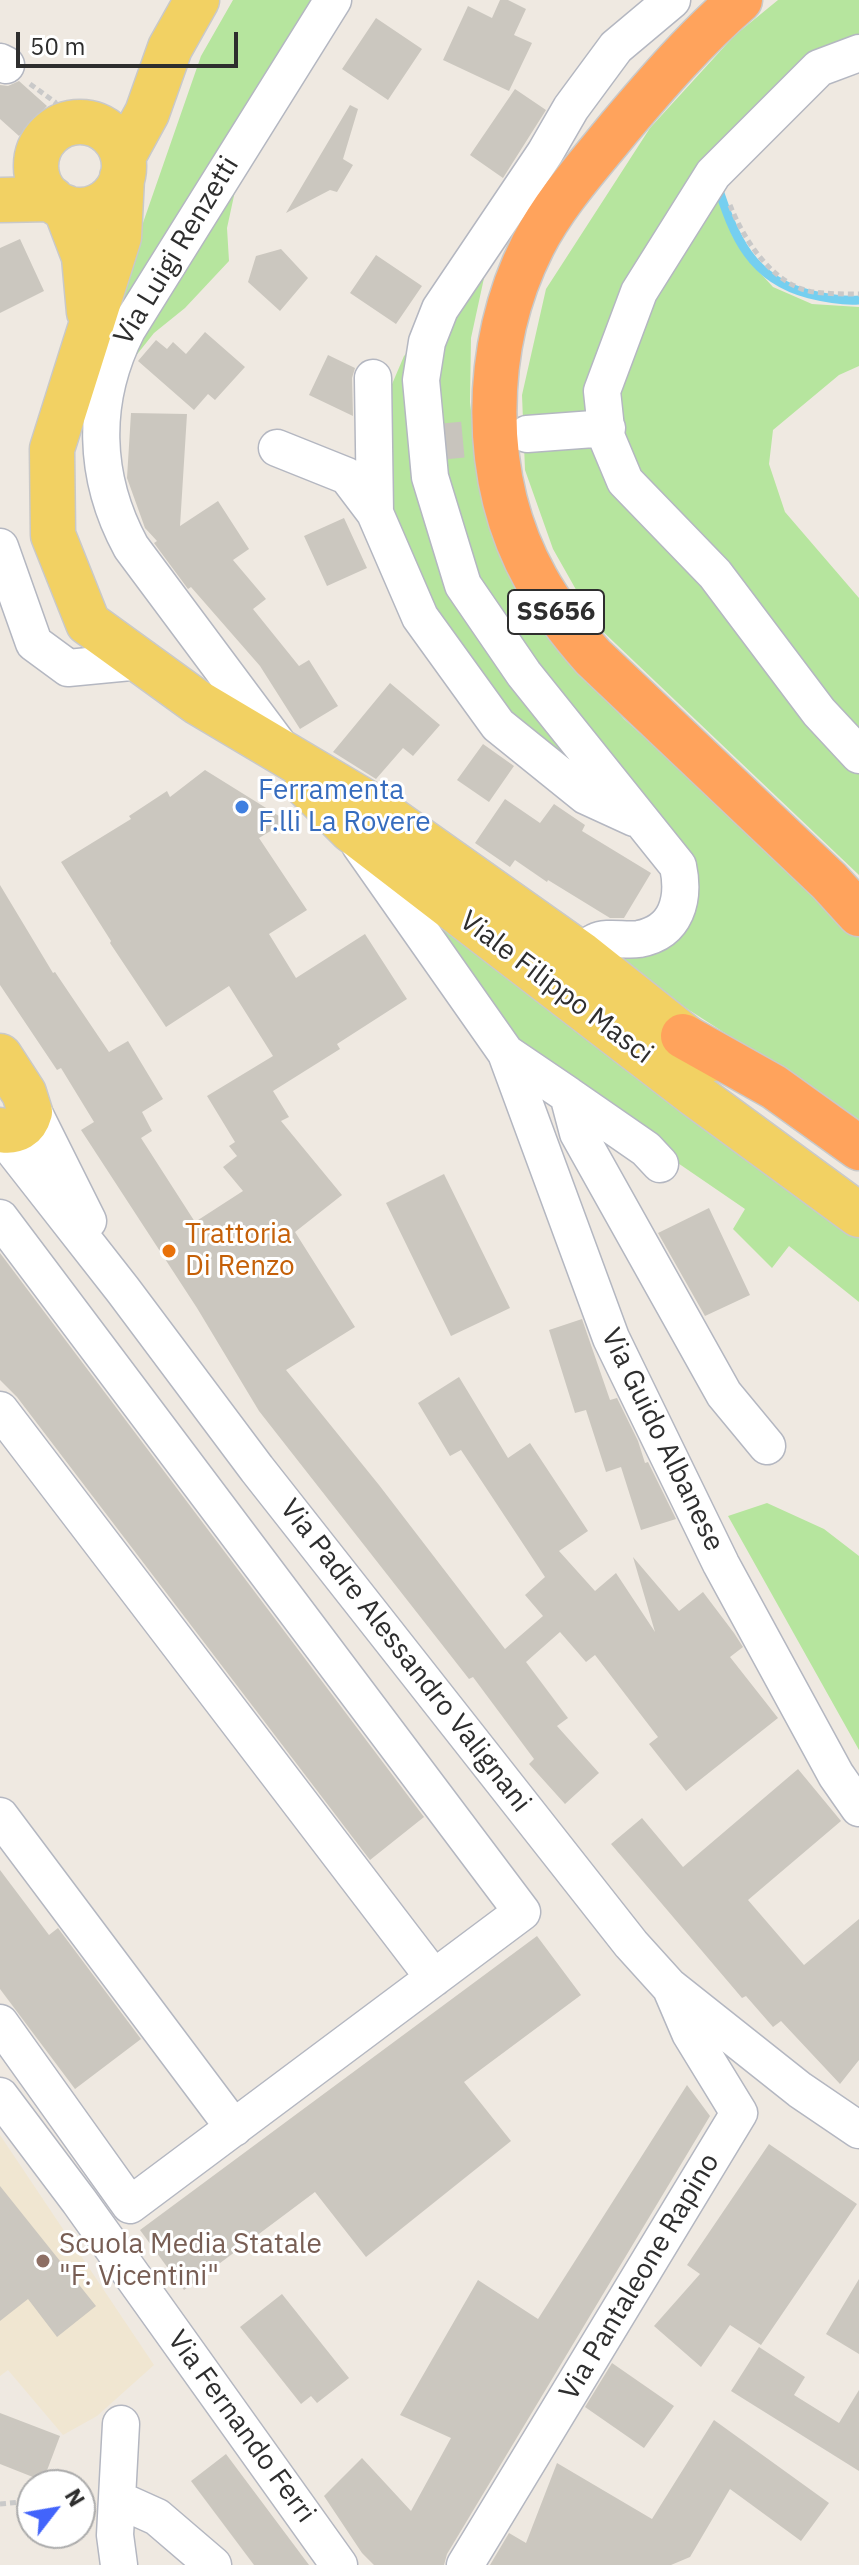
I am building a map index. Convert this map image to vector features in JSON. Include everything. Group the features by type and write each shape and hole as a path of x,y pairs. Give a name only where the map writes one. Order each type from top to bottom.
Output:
{"highway":[{"name":"SS656","path":"740,0 701,35 642,101 577,180 533,246 512,296 500,338 495,379 495,434 502,482 516,532 534,576 559,617 593,657 844,893 859,914"},
{"path":"683,1036 774,1087 859,1148"}],"main road":[{"path":"0,200 58,203 80,210 107,201 116,190 170,48 197,0"},
{"path":"58,203 40,184 37,174 48,143 126,94 170,48"},
{"path":"48,143 101,127 111,135 123,167"},
{"name":"Viale Filippo Masci","path":"123,167 119,237 52,449 53,535 88,623 197,702 372,806 581,954 683,1036 859,1168"},
{"name":"Viale Filippo Masci","path":"58,203 84,257 90,330"},
{"name":"Viale Filippo Masci","path":"277,751 351,830 725,1117 859,1215"},
{"path":"0,1056 10,1123"}],"street":[{"name":"Via Luigi Renzetti","path":"277,751 131,547 120,526 105,481 100,420 109,371 127,330 333,0"},
{"path":"481,931 524,950 581,954 596,941 640,939 662,929 676,913 682,889 678,866 524,674 463,585 430,477 421,380 427,342 440,309 545,153 571,108 616,47 672,0"},
{"path":"859,53 819,68 716,170 639,292 602,391 607,438 625,481 715,574 819,712 859,755"},
{"path":"373,378 375,513"},
{"path":"527,434 607,428"},
{"path":"277,448 347,476 375,513 420,617 498,725 586,796 643,823"},
{"path":"0,547 34,643 68,668 141,661"},
{"name":"Via Guido Albanese","path":"351,830 506,1053 611,1338 721,1564 836,1775 859,1808"},
{"name":"Via Guido Albanese","path":"506,1053 568,1095"},
{"path":"568,1095 646,1149 660,1164"},
{"path":"568,1095 578,1133 724,1394 767,1446"},
{"name":"Via Padre Alessandro Valignani","path":"10,1123 123,1290 257,1469 631,1944 669,1986 800,2090 859,2130"},
{"path":"0,1218 522,1912 130,2205 0,2023"},
{"path":"0,1410 434,1978"},
{"path":"0,1816 234,2128"},
{"name":"Via Pantaleone Rapino","path":"465,2565 739,2113 690,2033 669,1986"},
{"name":"Via Fernando Ferri","path":"0,2096 79,2201 339,2565"},
{"path":"119,2565 115,2535 121,2424"},
{"path":"117,2499 157,2517 213,2565"}],"path":[{"path":"36,88 55,102 48,143"},
{"path":"716,170 738,227 783,280 812,292 859,294"}],"shaded area":[{"name":"Scuola Media Statale \"F. Vicentini\"","path":"0,2135 154,2365 97,2416 63,2435 8,2370 0,2376"}],"green space":[{"path":"233,0 329,0 240,168 227,228 229,261 185,308 154,333 123,372 112,312 201,56"},
{"path":"778,0 859,0 859,64 832,75 717,189 732,235 750,262 773,287 812,304 859,307 859,366 839,375 773,430 769,464 785,512 859,598 859,875 596,625 553,549 525,470 522,395 546,289 650,128 734,36"},
{"path":"484,278 471,338 470,402 481,498 523,602 624,719 813,888 859,934 859,1127 773,1064 616,963 648,948 691,877 511,731 435,629 378,477 381,410 404,356"},
{"path":"428,907 859,1223 859,1302 789,1246 772,1268 733,1229 745,1209 510,1048 426,918"},
{"path":"767,1503 824,1529 859,1556 859,1750 728,1516"}],"building":[{"path":"500,0 508,0 526,9 514,35 532,43 509,91 443,60 468,6 492,18"},
{"path":"376,18 422,49 388,100 342,69"},
{"path":"19,81 47,106 19,136 0,119 0,85 8,86"},
{"path":"515,89 546,110 503,178 470,155"},
{"path":"350,105 358,109 343,159 353,165 337,192 330,190 286,213"},
{"path":"20,239 44,291 0,313 0,248"},
{"path":"281,249 308,278 280,311 248,282 256,256"},
{"path":"376,255 422,286 396,324 350,293"},
{"path":"205,332 245,367 215,400 208,394 194,410 138,361 156,340 167,349 173,342 186,354"},
{"path":"328,355 355,368 352,378 353,416 309,395"},
{"path":"131,413 187,414 180,526 218,501 249,549 233,560 266,599 253,609 299,666 309,660 338,706 300,729 260,666 191,587 188,589 154,543 157,541 145,528 127,478"},
{"path":"344,518 367,568 327,586 304,536"},
{"path":"390,683 440,725 413,756 403,748 376,779 333,752"},
{"path":"483,744 514,766 489,802 457,780"},
{"path":"205,770 287,821 259,838 307,910 269,934 296,978 365,934 407,999 337,1044 340,1049 273,1091 289,1117 281,1121 342,1195 295,1232 355,1327 286,1370 505,1649 543,1616 525,1595 545,1577 461,1450 450,1456 418,1403 459,1377 508,1458 530,1443 588,1531 559,1551 595,1591 616,1573 655,1632 633,1557 679,1611 703,1592 743,1647 730,1657 778,1718 686,1791 649,1744 658,1737 595,1655 586,1662 560,1632 526,1662 568,1718 557,1726 599,1773 565,1804 529,1764 534,1759 473,1677 469,1679 259,1411 197,1308 81,1130 94,1122 61,1068 57,1070 0,985 0,885 53,973 109,1052 128,1041 163,1099 142,1112 152,1131 141,1138 195,1222 243,1191 223,1167 237,1156 229,1146 235,1142 207,1096 273,1056 229,986 166,1027 61,862 131,819 129,816 167,791 170,797"},
{"path":"505,799 540,823 554,804 585,825 582,831 651,873 624,918 610,918 515,860 510,867 475,843"},
{"path":"444,1174 510,1308 451,1336 386,1203"},
{"path":"709,1208 750,1295 705,1316 658,1233"},
{"path":"0,1253 424,1817 370,1860 17,1397 0,1380"},
{"path":"582,1319 610,1400 617,1398 645,1463 648,1462 676,1519 641,1530 621,1467 606,1472 586,1410 575,1413 549,1330"},
{"path":"798,1769 841,1821 748,1900 804,1965 859,1919 859,2060 840,2084 781,2021 773,2027 746,1996 742,1998 611,1844 642,1818 683,1867"},
{"path":"0,1870 49,1935 58,1928 141,2039 75,2089 0,1989"},
{"path":"537,1936 581,1995 464,2082 511,2141 366,2257 315,2192 184,2290 140,2230"},
{"path":"687,2085 710,2116 447,2554 444,2565 374,2565 362,2553 324,2496 362,2458 411,2511 451,2438 400,2415 478,2280 538,2319"},
{"path":"769,2144 857,2204 761,2345 730,2325 701,2367 654,2326 700,2274 687,2265"},
{"path":"0,2186 96,2306 57,2337 28,2299 0,2321"},
{"path":"859,2279 859,2354 826,2334"},
{"path":"282,2294 349,2378 317,2403 311,2396 301,2404 240,2327"},
{"path":"759,2347 805,2377 794,2395 839,2423 859,2390 859,2471 731,2391"},
{"path":"612,2363 674,2406 644,2448 585,2407"},
{"path":"0,2413 60,2436 48,2469 16,2470 0,2464"},
{"path":"714,2420 829,2503 801,2541 730,2489 690,2557 671,2565 490,2565 509,2533 526,2543 557,2463 652,2519"},
{"path":"226,2454 309,2565 254,2565 191,2481"}],"waterway":[{"path":"717,184 738,238 759,267 789,287 809,294 859,300"}],"tunnel":[{"path":"427,443 521,434"}],"place":[{"name":"Ferramenta F.lli La Rovere","path":"242,807"},
{"name":"Trattoria Di Renzo","path":"169,1251"},
{"name":"Scuola Media Statale \"F. Vicentini\"","path":"43,2261"}]}
